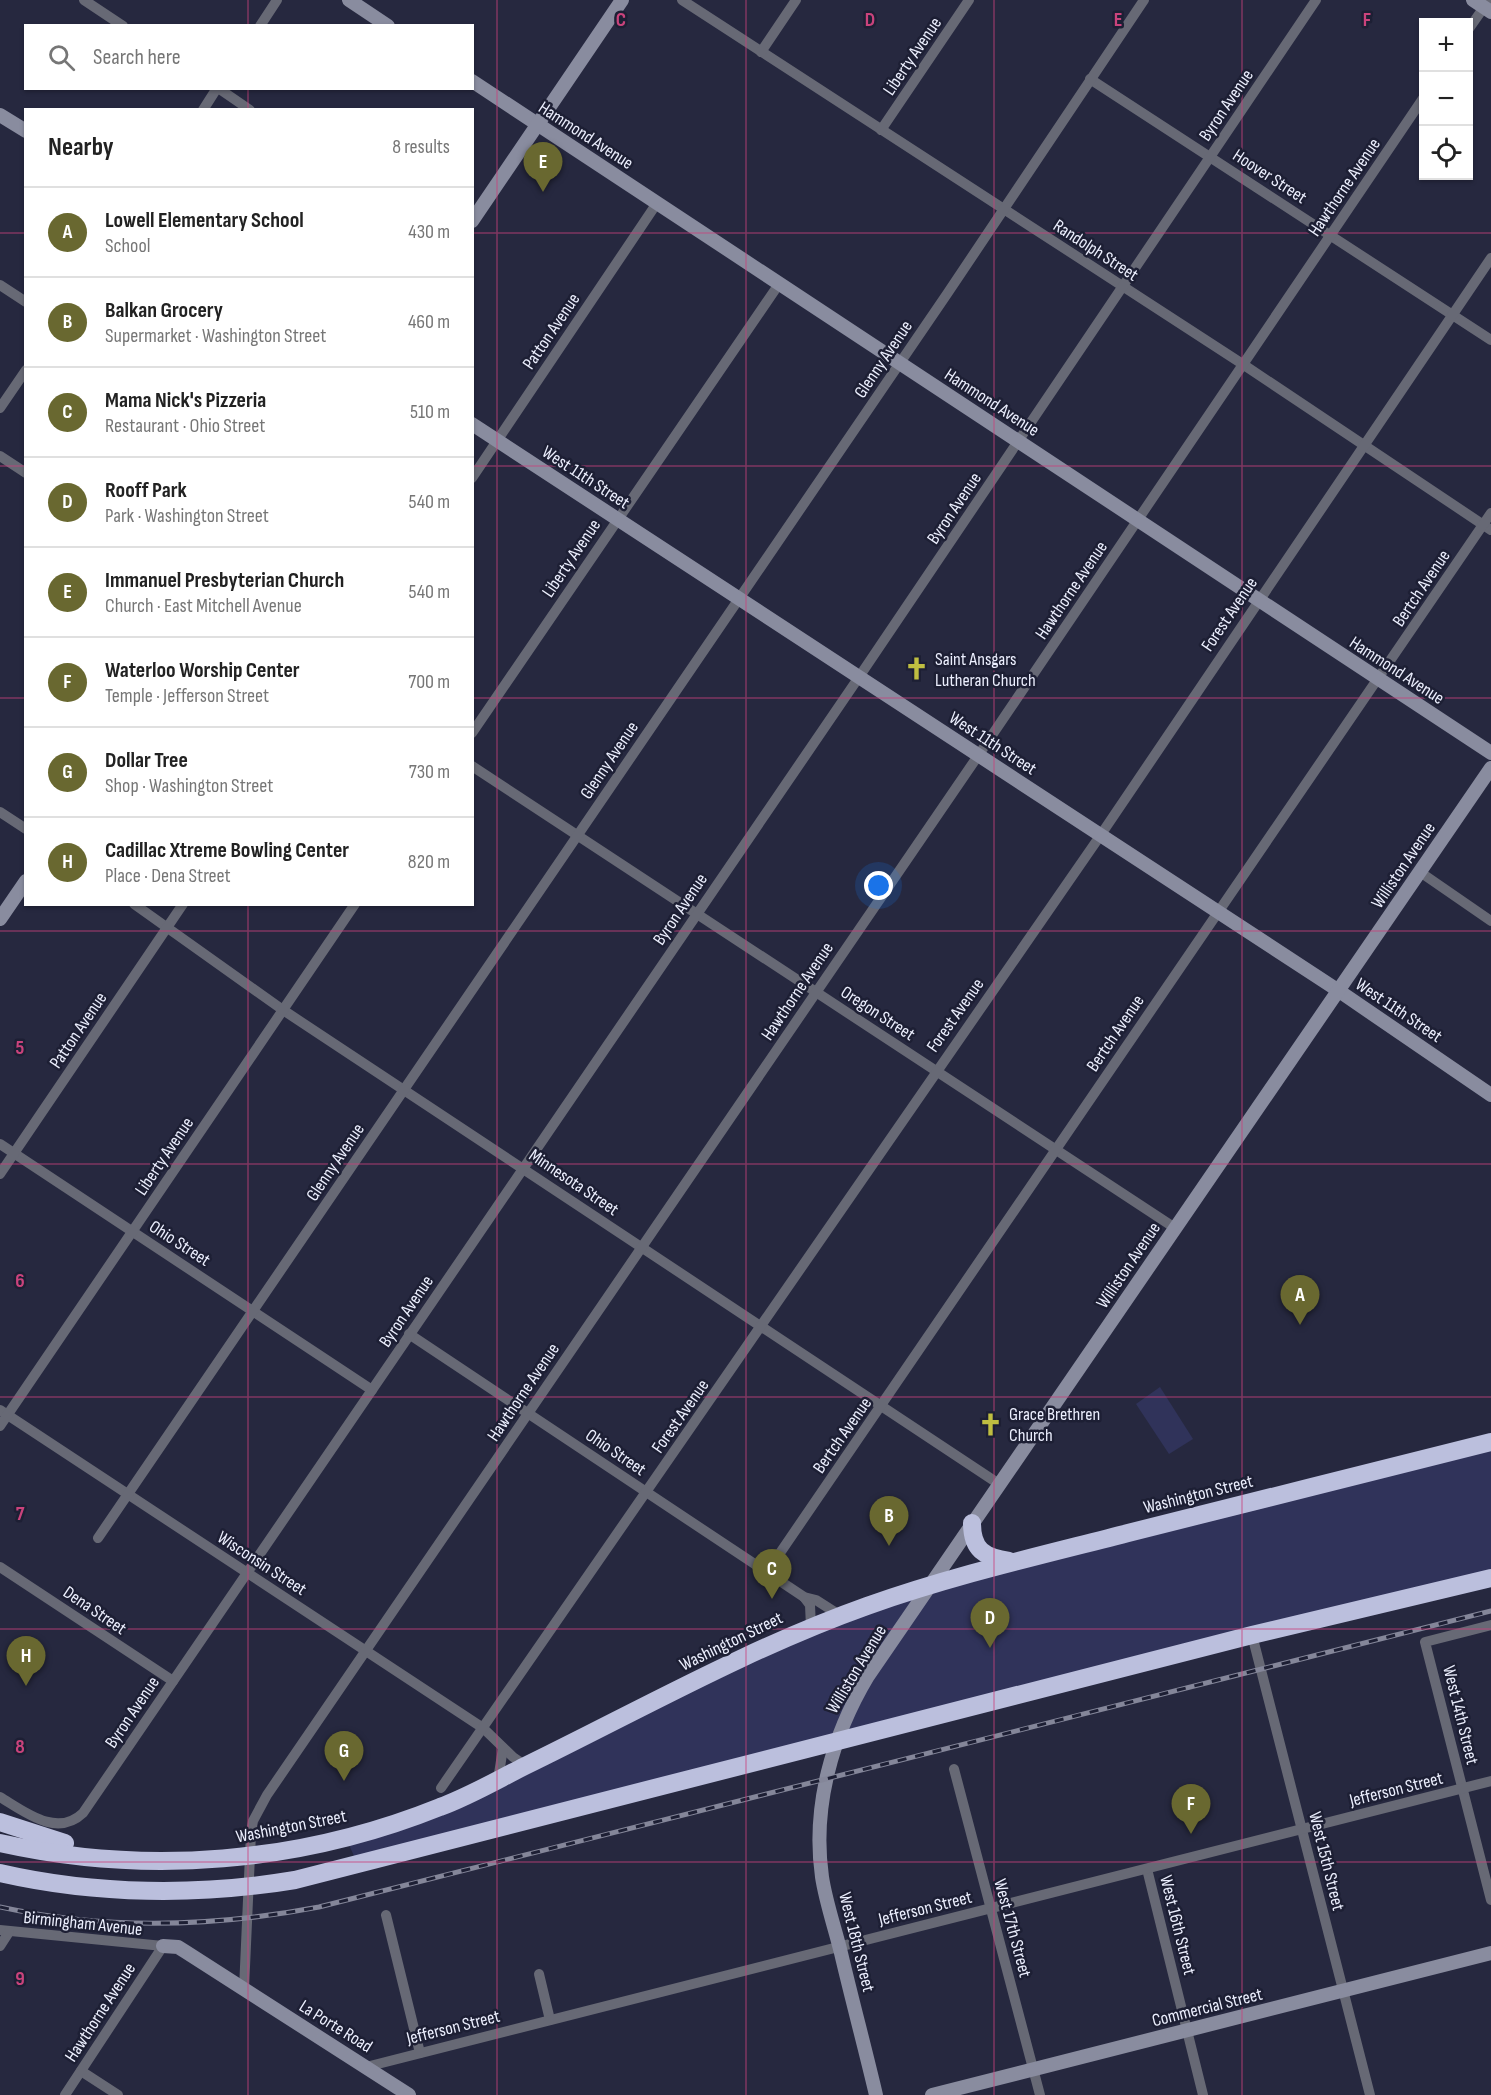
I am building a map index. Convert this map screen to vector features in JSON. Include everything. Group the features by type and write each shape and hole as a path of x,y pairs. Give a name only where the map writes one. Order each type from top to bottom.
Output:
{"highway":[{"name":"Washington Street","path":"0,1843 76,1855 155,1860 249,1858 318,1845 375,1830 443,1806 811,1627 930,1585 1491,1442"},
{"path":"972,1523 974,1542 980,1552 992,1558 1014,1562"},
{"path":"0,1874 43,1882 123,1889 248,1888 324,1874 837,1740 1252,1635 1491,1578"},
{"path":"0,1822 53,1841 155,1860"}],"main road":[{"path":"349,0 385,24"},
{"path":"474,218 622,0"},
{"name":"Hammond Avenue","path":"474,82 1491,753"},
{"path":"0,115 24,130"},
{"name":"West 11th Street","path":"474,425 1339,991 1491,1095"},
{"name":"Williston Avenue","path":"824,1796 837,1740 859,1690 1491,768"},
{"path":"0,919 24,884"},
{"name":"West 18th Street","path":"824,1796 820,1859 826,1895 876,2095"},
{"name":"La Porte Road","path":"163,1946 178,1947 366,2067 403,2094"},
{"name":"Commercial Street","path":"932,2095 1491,1953"}],"street":[{"path":"84,0 120,24"},
{"path":"261,24 277,0"},
{"name":"Randolph Street","path":"682,0 1244,365 1487,527"},
{"path":"761,52 796,0"},
{"name":"Liberty Avenue","path":"881,130 969,0"},
{"name":"Glenny Avenue","path":"98,1538 900,363 1144,0"},
{"name":"Byron Avenue","path":"0,1797 33,1818 60,1824 77,1819 83,1813 1124,288 1316,0"},
{"path":"1473,22 1484,5"},
{"name":"Hoover Street","path":"1090,79 1491,340"},
{"path":"204,108 217,90"},
{"path":"221,90 247,108"},
{"name":"Hawthorne Avenue","path":"244,1989 249,1858 253,1821 267,1795 979,755 1419,104"},
{"name":"Patton Avenue","path":"474,475 657,203"},
{"name":"Forest Avenue","path":"441,1788 763,1326 936,1071 1100,836 1491,258"},
{"name":"Liberty Avenue","path":"474,730 779,284"},
{"path":"0,285 24,301"},
{"path":"0,408 24,373"},
{"path":"0,456 24,471"},
{"name":"Bertch Avenue","path":"768,1572 1217,912 1487,527 1491,513"},
{"name":"Oregon Street","path":"474,767 1175,1228"},
{"path":"0,812 24,828"},
{"path":"1420,872 1491,921"},
{"name":"Minnesota Street","path":"137,906 284,1010 999,1484"},
{"name":"Patton Avenue","path":"0,1174 182,906"},
{"name":"Liberty Avenue","path":"0,1426 4,1412 133,1232 354,906"},
{"name":"Ohio Street","path":"0,1144 372,1389"},
{"name":"Ohio Street","path":"410,1334 804,1597 816,1600 841,1616"},
{"name":"Wisconsin Street","path":"4,1412 483,1728 502,1748 526,1766"},
{"name":"Dena Street","path":"0,1567 172,1681"},
{"path":"804,1597 810,1605 811,1627"},
{"name":"West 14th Street","path":"1491,1624 1425,1642 1491,1900"},
{"name":"West 15th Street","path":"1252,1635 1370,2095"},
{"path":"498,1780 502,1748"},
{"name":"West 17th Street","path":"954,1769 1040,2095"},
{"name":"Jefferson Street","path":"366,2067 1491,1781"},
{"name":"West 16th Street","path":"1147,1869 1203,2095"},
{"path":"386,1915 420,2053"},
{"path":"0,1946 5,1931"},
{"name":"Birmingham Avenue","path":"5,1931 163,1946"},
{"name":"Hawthorne Avenue","path":"65,2095 163,1946"},
{"path":"539,1974 550,2020"},
{"path":"81,2071 118,2095"}],"shaded area":[{"path":"1160,1387 1193,1439 1169,1454 1136,1404"},
{"path":"1491,1442 1491,1578 358,1865 346,1838 411,1818 867,1606"}],"railway":[{"path":"0,1907 79,1920 160,1923 240,1919 319,1907 1491,1611"}],"place":[{"name":"Immanuel Presbyterian Church","path":"543,192"},
{"name":"Saint Ansgars Lutheran Church","path":"917,669"},
{"name":"Lowell Elementary School","path":"1300,1325"},
{"name":"Grace Brethren Church","path":"991,1424"},
{"name":"Balkan Grocery","path":"889,1546"},
{"name":"Mama Nick's Pizzeria","path":"772,1599"},
{"name":"Rooff Park","path":"990,1648"},
{"name":"Cadillac Xtreme Bowling Center","path":"26,1686"},
{"name":"Dollar Tree","path":"344,1781"},
{"name":"Waterloo Worship Center","path":"1191,1834"}]}
